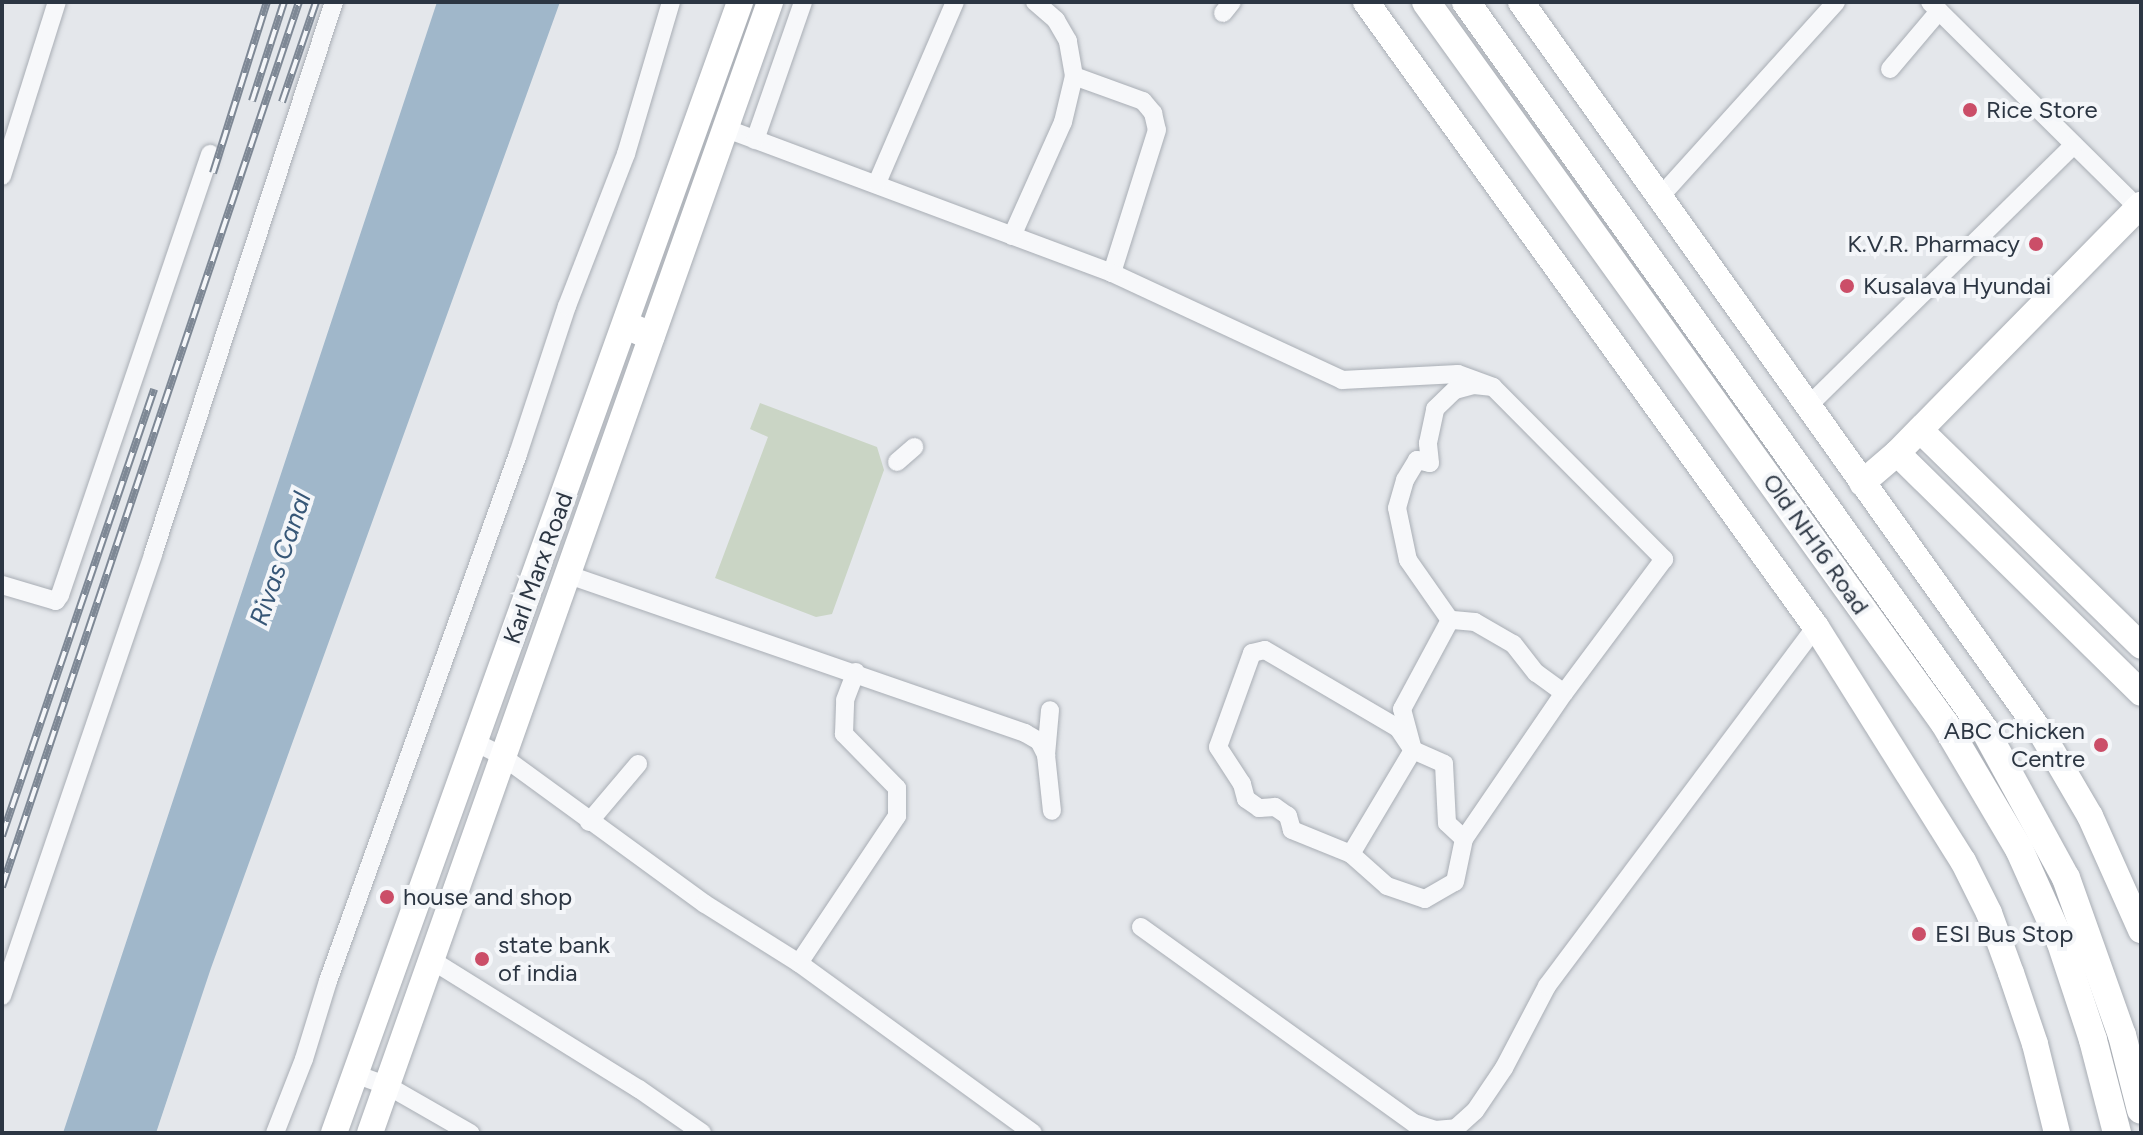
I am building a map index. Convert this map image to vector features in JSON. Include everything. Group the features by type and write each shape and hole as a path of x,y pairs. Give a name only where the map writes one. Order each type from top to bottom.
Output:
{"main road":[{"name":"Old NH16 Road","path":"1426,2 1945,724 2019,849 2061,943 2093,1040 2117,1133"},
{"name":"Old NH16 Road","path":"1466,2 1986,732 2066,878 2104,979 2141,1110"}],"street":[{"path":"2,176 57,2"},
{"path":"2,996 153,554 334,2"},
{"path":"275,1133 518,454 567,306 626,154 671,2"},
{"name":"Karl Marx Road","path":"370,1133 433,961 566,574 740,2"},
{"name":"Karl Marx Road","path":"334,1133 475,742 638,330 727,129 770,2"},
{"path":"755,140 803,2"},
{"path":"877,183 955,2"},
{"path":"1012,236 1063,122 1074,76 1068,41 1056,20 1035,2"},
{"path":"1366,2 1816,627 1963,861 1989,913 2035,1044 2057,1133"},
{"path":"1521,2 2042,734 2096,827 2141,930"},
{"path":"1659,198 1836,2"},
{"path":"1862,483 1897,453 2139,207 1934,7 1890,69"},
{"path":"1074,76 1143,101 1153,113 1157,130 1112,273"},
{"path":"727,129 1112,273 1342,380 1458,374 1493,387 1664,559 1564,693 1464,839 1455,882 1425,899 1387,886 1351,854 1292,830 1288,816 1275,807 1259,808 1246,799 1242,784 1218,747 1252,653 1265,650 1398,728 1413,750 1444,764 1447,823 1464,839"},
{"path":"1807,407 2074,145"},
{"path":"2,585 56,601 60,595 210,154"},
{"path":"1450,620 1408,560 1397,508 1405,480 1417,460 1430,463 1428,443 1435,409 1455,390 1474,385 1493,387"},
{"path":"1920,430 2141,646"},
{"path":"897,462 914,447"},
{"path":"1897,453 2141,693"},
{"path":"566,574 1025,733 1039,741 1046,755"},
{"path":"1450,620 1475,622 1513,644 1536,673 1564,693"},
{"path":"1351,854 1413,750 1402,709 1450,620"},
{"path":"1141,927 1414,1123 1435,1130 1456,1128 1475,1111 1504,1068 1547,986 1816,627"},
{"path":"799,963 897,816 897,788 844,734 845,700 856,672"},
{"path":"1050,710 1046,755 1052,811"},
{"path":"475,742 502,756 705,904 799,963 1033,1133"},
{"path":"589,822 638,764"},
{"path":"433,961 639,1089 702,1133"},
{"path":"355,1074 388,1086 470,1133"}],"green space":[{"path":"760,403 877,447 884,470 832,614 816,617 715,578 768,437 750,429"}],"water":[{"name":"Rivas Canal","path":"437,2 560,2 211,968 156,1133 63,1133"}],"railway":[{"path":"213,173 267,2"},
{"path":"252,101 284,2"},
{"path":"2,887 299,2"},
{"path":"282,102 316,2"},
{"path":"2,836 154,389"}],"place":[{"name":"Rice Store","path":"1970,110"},
{"name":"K.V.R. Pharmacy","path":"2036,244"},
{"name":"Kusalava Hyundai","path":"1847,286"},
{"name":"ABC Chicken Centre","path":"2101,745"},
{"name":"house and shop","path":"387,897"},
{"name":"ESI Bus Stop","path":"1919,934"},
{"name":"state bank of india","path":"482,959"}]}
